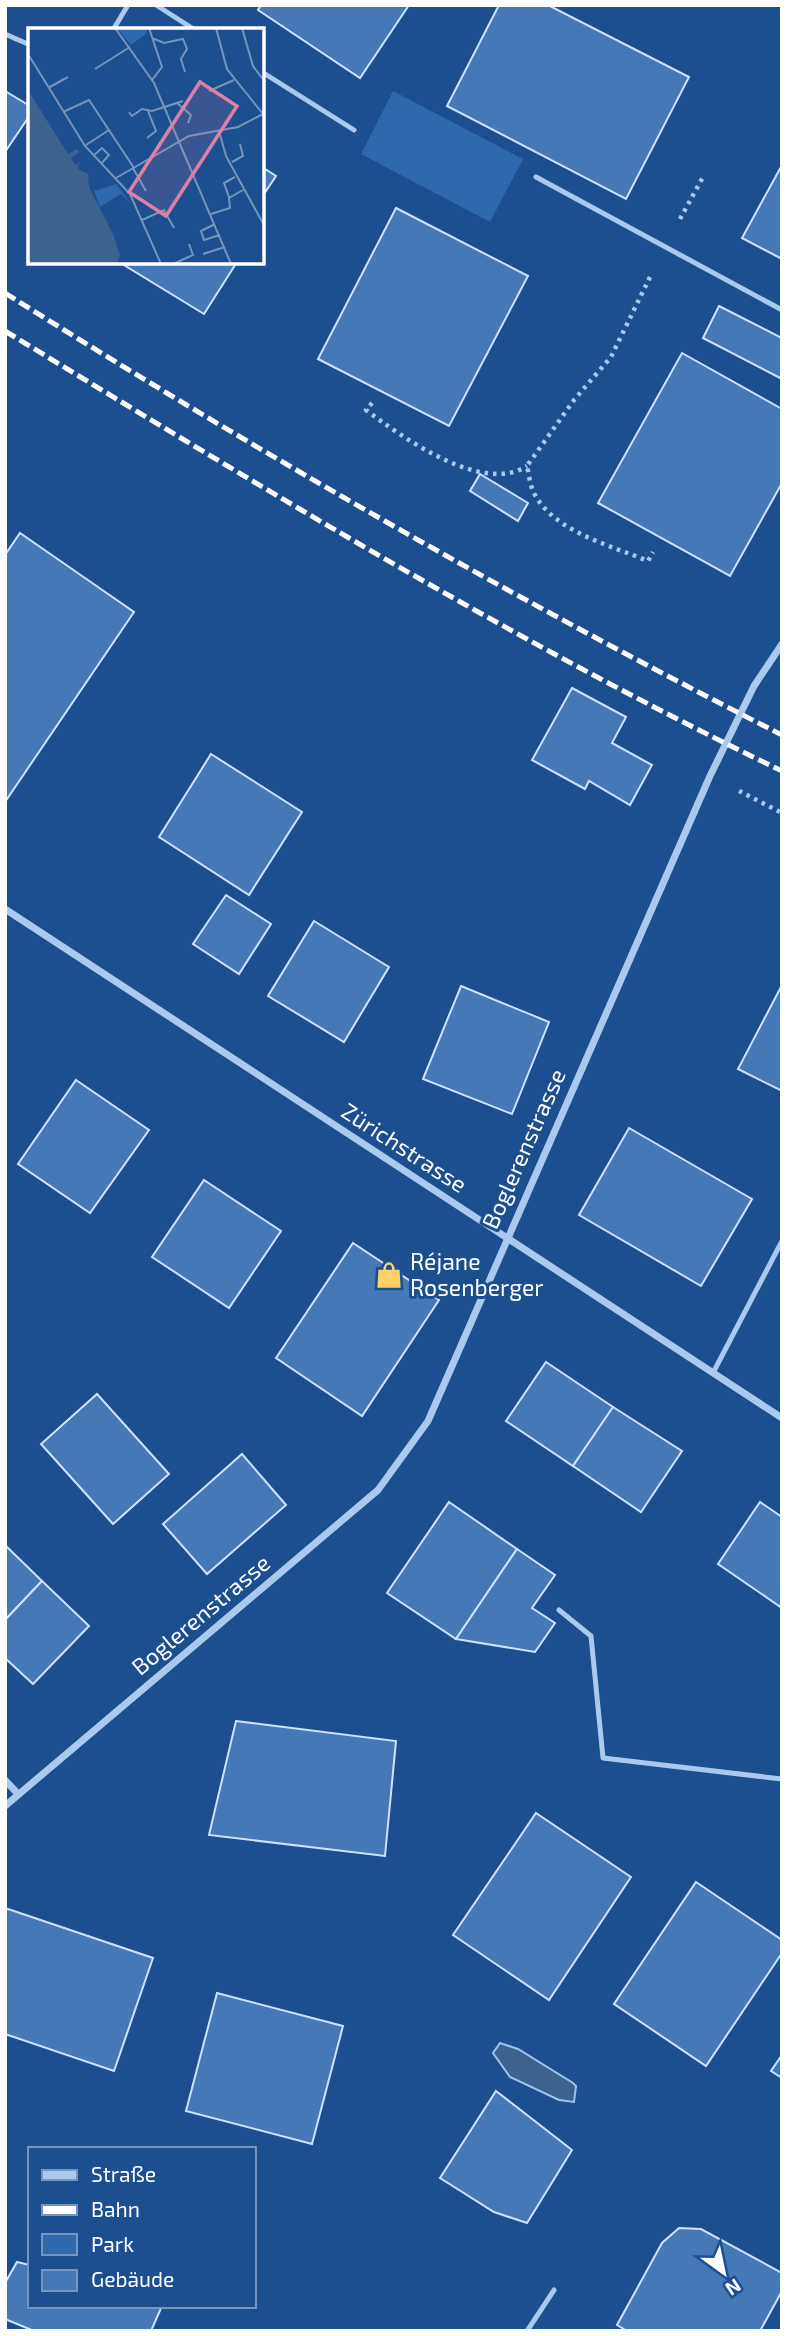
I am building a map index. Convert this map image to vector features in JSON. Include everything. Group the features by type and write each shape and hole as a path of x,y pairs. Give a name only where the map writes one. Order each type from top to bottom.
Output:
{"street":[{"name":"Boglerenstrasse","path":"5,1806 378,1490 428,1421 505,1238 710,776 754,685 782,644"},
{"name":"Zürichstrasse","path":"5,909 782,1418"},
{"path":"5,1780 18,1794"}],"lane":[{"path":"114,28 128,5"},
{"path":"156,5 192,28"},
{"path":"5,34 28,44"},
{"path":"264,73 354,130"},
{"path":"536,177 782,310"},
{"path":"714,1371 782,1241"},
{"path":"559,1610 591,1636 603,1758 782,1779"},
{"path":"527,2331 554,2290"}],"path":[{"path":"372,402 366,410 401,436 452,464 497,474 515,474 527,466 574,400 611,357 665,246 703,177"},
{"path":"527,466 534,492 559,520 576,531 648,561 653,552"},
{"path":"710,776 782,813"}],"green space":[{"path":"393,91 523,159 490,222 361,154"}],"shaded area":[{"path":"500,2043 518,2049 573,2083 576,2086 574,2102 559,2100 510,2077 493,2053"}],"building":[{"path":"261,5 409,5 360,78 258,10"},
{"path":"499,5 548,5 689,77 626,199 447,106"},
{"path":"5,91 28,105 28,118 5,152"},
{"path":"782,165 782,259 742,238"},
{"path":"264,168 276,176 264,194"},
{"path":"396,208 528,276 449,426 318,359"},
{"path":"122,264 236,264 204,314"},
{"path":"719,306 782,338 782,379 703,338"},
{"path":"682,353 782,409 782,483 730,576 598,503"},
{"path":"480,474 528,503 518,521 470,491"},
{"path":"20,533 134,612 5,802 5,555"},
{"path":"572,688 626,717 612,743 652,765 630,805 589,781 585,789 532,760"},
{"path":"211,754 302,812 249,895 159,837"},
{"path":"226,895 271,924 239,974 193,944"},
{"path":"314,921 389,967 344,1042 268,996"},
{"path":"782,985 782,1091 738,1069"},
{"path":"461,986 549,1022 512,1114 423,1079"},
{"path":"76,1080 149,1130 90,1213 18,1164"},
{"path":"629,1128 752,1199 701,1286 579,1215"},
{"path":"204,1180 281,1231 229,1308 152,1257"},
{"path":"353,1243 439,1300 362,1416 276,1358"},
{"path":"546,1362 613,1407 573,1466 506,1421"},
{"path":"97,1394 169,1474 113,1524 41,1444"},
{"path":"613,1407 682,1451 641,1512 573,1466"},
{"path":"242,1454 286,1505 207,1574 163,1524"},
{"path":"449,1502 517,1549 456,1639 387,1593"},
{"path":"760,1502 782,1517 782,1608 718,1564"},
{"path":"5,1545 42,1581 5,1620"},
{"path":"517,1549 555,1575 532,1608 555,1623 535,1652 456,1639"},
{"path":"42,1581 89,1626 33,1684 5,1658 5,1620"},
{"path":"236,1721 396,1741 385,1856 209,1835"},
{"path":"536,1813 631,1877 549,2000 453,1935"},
{"path":"696,1882 782,1940 782,1953 706,2066 614,2004"},
{"path":"5,1908 153,1958 114,2071 5,2034"},
{"path":"217,1993 343,2026 312,2144 186,2111"},
{"path":"782,2055 782,2078 771,2071"},
{"path":"496,2091 572,2150 527,2223 494,2212 440,2178"},
{"path":"679,2228 701,2229 782,2273 782,2291 760,2331 627,2331 617,2325 662,2243"},
{"path":"17,2262 28,2265 28,2308 161,2308 151,2331 34,2331 5,2319 5,2283"}],"railway":[{"path":"5,293 195,410 388,523 584,631 782,735"},
{"path":"5,331 196,447 485,616 583,670 782,771"}],"place":[{"name":"Réjane Rosenberger","path":"389,1275"}]}
